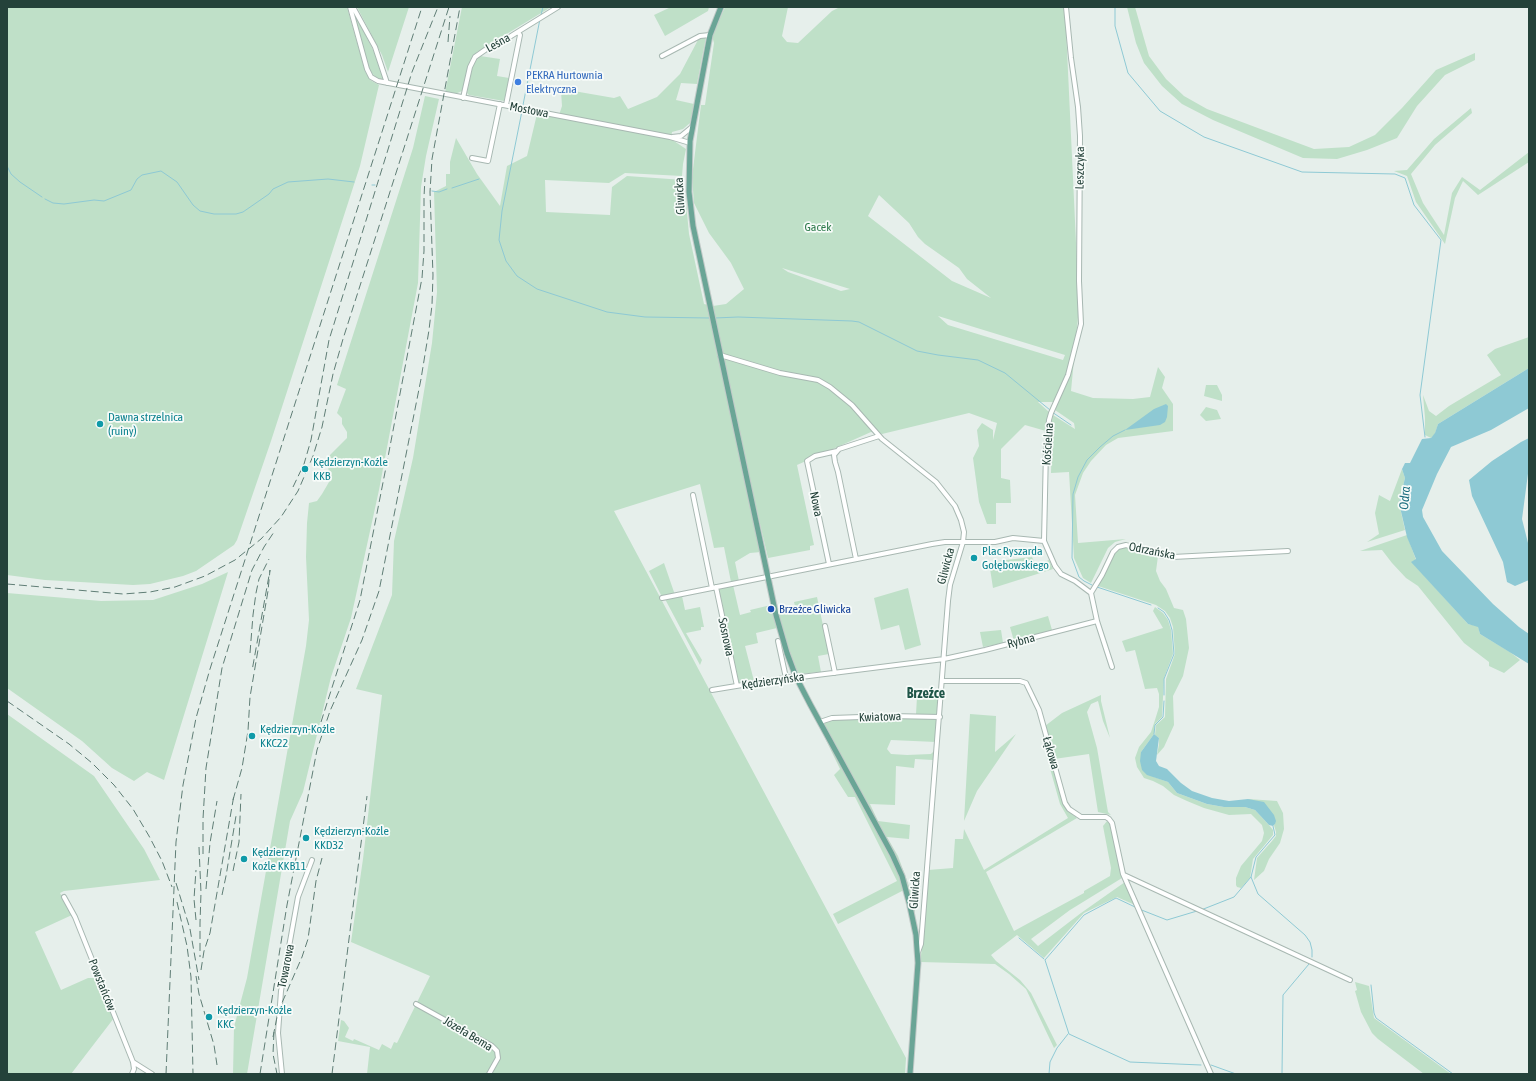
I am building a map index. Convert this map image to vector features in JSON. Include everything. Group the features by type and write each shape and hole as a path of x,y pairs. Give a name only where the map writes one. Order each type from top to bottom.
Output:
{"main road":[{"name":"Gliwicka","path":"721,7 710,35 690,142 689,192 691,215 781,636 796,677 894,859 904,884 914,922 918,952 918,978 910,1074"}],"street":[{"name":"Mostowa","path":"350,7 368,73 374,79 462,98 506,105 690,142"},
{"path":"353,7 375,47 388,83"},
{"name":"Leśna","path":"462,98 470,67 475,58 485,50 518,32 558,7"},
{"name":"Leszczyka","path":"1066,7 1080,136 1080,329"},
{"path":"506,105 520,35 518,32"},
{"path":"662,56 700,36 710,35"},
{"path":"472,158 488,161 500,104"},
{"path":"681,136 693,126"},
{"name":"Mostowa","path":"670,137 681,136"},
{"path":"681,136 688,138 690,142"},
{"name":"Kościelna","path":"1044,540 1046,450 1052,411 1068,375 1080,329"},
{"name":"Gliwicka","path":"720,355 780,373 818,380 841,395 852,405 879,436 936,482 955,506 961,520 964,532 963,542 950,585 921,944 918,952"},
{"path":"870,438 873,429"},
{"name":"Nowa","path":"829,564 807,461 815,456 837,451 879,436"},
{"path":"837,451 834,454 835,462 856,559"},
{"path":"823,455 828,456 835,462"},
{"path":"693,495 714,588"},
{"path":"662,598 945,542 995,542 1013,538 1044,540 1055,566 1061,574 1075,581 1091,593 1097,621 1112,667"},
{"name":"Odrzańska","path":"1091,593 1102,575 1112,552 1126,545 1159,555 1173,557 1288,552"},
{"name":"Sosnowa","path":"714,588 737,686"},
{"name":"Rybna","path":"944,659 1097,621"},
{"path":"825,626 835,673"},
{"path":"778,641 786,678"},
{"name":"Kędzierzyńska","path":"712,690 786,678 944,659"},
{"name":"Łąkowa","path":"942,681 1020,681 1026,683 1038,710 1065,803 1069,809 1081,817 1101,816 1109,819 1112,823 1124,875"},
{"name":"Kwiatowa","path":"820,722 832,718 897,716 940,717"},
{"name":"Towarowa","path":"282,1074 278,1033 281,991 298,897 312,860"},
{"path":"1124,875 1350,980"},
{"path":"1124,875 1211,1074"},
{"name":"Powstańców","path":"64,897 75,917 133,1062 134,1069 132,1074"},
{"name":"Gliwicka","path":"914,922 923,921"},
{"name":"Józefa Bema","path":"416,1004 495,1048 498,1058 489,1074"},
{"path":"133,1062 152,1074"}],"green space":[{"path":"7,7 347,7 365,71 370,80 379,85 360,166 271,441 237,540 234,545 196,571 183,576 150,584 133,585 45,580 7,575"},
{"path":"357,7 409,7 388,72 382,55"},
{"path":"462,7 551,7 477,52 471,60 462,91 455,94 445,93"},
{"path":"671,7 709,7 708,11 665,36 654,15"},
{"name":"Gacek","path":"725,7 788,7 782,36 787,42 798,43 832,11 840,7 1065,7 1079,307 1071,391 1093,398 1133,399 1150,397 1158,367 1165,377 1162,388 1173,404 1173,431 1118,438 1106,445 1091,461 1083,473 1075,495 1078,543 1126,539 1115,542 1108,548 1091,583 1083,578 1074,558 1069,472 1051,473 1052,433 1050,432 1053,415 1075,429 1074,423 1055,410 1058,402 1038,402 1049,412 1046,431 1025,425 1001,449 1001,478 1010,480 1011,503 996,503 996,524 987,524 979,502 973,458 979,446 977,430 982,423 993,430 993,440 997,423 969,413 882,434 871,432 797,465 814,545 810,546 810,550 768,558 749,477 743,472 761,552 750,553 735,562 739,581 731,582 724,547 714,548 700,484 614,511 906,1058 905,1074 367,1074 370,1047 338,1041 341,1020 344,1021 349,1028 345,1037 353,1041 354,1039 379,1050 382,1044 391,1049 394,1042 397,1043 430,976 351,942 363,859 382,695 356,689 392,595 394,541 413,458 432,343 437,292 434,192 446,186 446,174 450,174 450,162 456,138 477,174 500,206 507,166 527,156 537,114 558,118 562,106 562,89 614,98 620,96 628,109 657,97 680,74 699,38 706,37 697,84 681,83 676,100 694,104 690,123 683,129 672,132 671,139 686,149 682,176 625,173 609,183 545,180 546,212 610,215 612,187 627,176 684,180 689,234 704,304 713,306 726,304 744,289 731,263 709,233 694,203 692,177 701,105 705,105 714,43 712,36","holes":["879,195 909,223 918,237 925,244 959,268 967,279 991,298 952,281 868,216","782,268 850,289 841,291 788,272","938,316 1065,355 1063,360 948,325"]},
{"path":"1127,7 1135,7 1149,56 1166,79 1184,96 1207,109 1314,149 1349,147 1375,135 1402,108 1436,70 1475,53 1475,60 1445,75 1417,106 1397,138 1367,150 1337,159 1303,158 1213,120 1182,104 1162,86 1144,63 1136,43"},
{"path":"353,10 376,56 384,80 377,79 367,64"},
{"path":"480,56 500,59 497,76 509,78 504,101 469,95 467,93 473,64"},
{"path":"425,96 439,99 426,156 421,187 418,283 379,490 351,618 331,677 303,792 290,821 247,1074 233,1074 234,1027 247,978 306,646 309,620 306,557 309,503 317,501 329,482 328,457 347,438 347,432 342,424 342,418 337,413 346,389 337,385 413,148"},
{"path":"1471,108 1472,113 1435,145 1411,174 1423,203 1444,235 1452,193 1462,177 1480,190 1529,152 1529,162 1478,195 1463,181 1455,198 1445,244 1416,202 1407,176 1394,171 1407,170 1434,139"},
{"path":"1529,337 1529,368 1438,424 1435,434 1431,438 1425,435 1423,395 1429,411 1436,416 1449,406 1501,375 1487,355 1495,349"},
{"path":"1206,385 1217,385 1222,395 1222,401 1204,396"},
{"path":"1206,407 1217,410 1221,419 1206,421 1200,415"},
{"path":"1402,469 1405,478 1399,503 1405,530 1367,542 1379,534 1375,513 1379,495 1390,501"},
{"path":"1407,535 1416,560 1412,562 1468,624 1478,626 1480,634 1510,652 1520,660 1504,673 1489,666 1489,662 1464,643 1418,586 1406,578 1382,550 1360,551"},
{"path":"1126,547 1158,556 1156,571 1160,581 1166,589 1174,608 1183,610 1186,619 1189,648 1183,676 1173,696 1174,725 1164,747 1157,755 1159,738 1155,735 1156,725 1165,717 1166,679 1175,654 1173,627 1170,618 1165,611 1156,605 1098,586 1114,553 1118,549"},
{"path":"1032,557 1036,566 1049,560 1053,569 993,588 989,562"},
{"path":"664,563 675,595 661,595 649,571"},
{"path":"228,572 164,780 147,772 134,781 112,768 82,741 7,688 7,593 101,601 153,600 202,584"},
{"path":"733,585 740,615 751,612 750,610 771,605 777,628 756,633 758,643 745,646 754,681 738,683 718,589"},
{"path":"908,588 921,645 905,650 899,625 881,630 874,598"},
{"path":"682,596 685,610 700,607 704,627 701,627 701,630 686,633 702,660 700,665 665,599"},
{"path":"817,597 829,654 818,656 821,672 799,674 784,637 777,608 795,606 794,602"},
{"path":"1155,607 1163,613 1168,620 1171,630 1173,654 1164,678 1162,717 1155,724 1154,734 1141,752 1154,777 1168,782 1177,793 1207,804 1224,807 1245,807 1255,810 1273,830 1273,835 1253,859 1250,878 1241,888 1237,887 1236,885 1236,878 1241,866 1262,841 1264,833 1262,825 1251,814 1229,815 1204,808 1174,795 1163,786 1144,778 1137,767 1135,758 1139,747 1151,732 1159,707 1159,694 1157,688 1145,689 1135,650 1126,652 1122,641 1163,628 1153,611"},
{"path":"1048,616 1052,630 1014,641 1010,627"},
{"path":"1001,630 1003,643 983,647 980,632"},
{"path":"1101,695 1101,701 1110,738 1103,721 1098,701 1091,704 1087,712 1097,748 1108,812 1111,815 1098,812 1089,754 1054,759 1045,726 1062,713"},
{"path":"917,697 939,699 939,715 916,714"},
{"path":"7,714 94,776 144,849 160,880 64,891 60,893 72,915 35,932 61,990 88,978 95,978 99,980 114,1018 71,1074 7,1074"},
{"path":"970,714 996,716 995,752 1016,734 977,791 964,821"},
{"path":"846,718 938,718 936,742 891,740 887,749 891,754 907,755 931,754 935,750 933,760 915,759 914,768 896,766 895,805 870,804 878,821 910,825 909,839 887,837 898,856 912,894 915,914 907,883 893,850 823,723 829,720"},
{"path":"823,734 897,870 904,890 838,924 833,914 897,881 855,797 848,797 834,775 840,769"},
{"path":"1042,740 1045,740 1063,803 1068,811 1077,818 986,872 1014,931 1084,893 1084,891 1110,876 1111,868 1103,826 1107,821 1110,824 1122,878 1070,910 1031,939 1038,946 1125,882 1135,905 1117,897 1084,913 1044,958 1017,935 991,955 996,961 1020,980 1031,993 1057,1045 1054,1048 1026,989 995,964 920,962 928,870 953,868 955,839 963,839 964,829 984,870 1068,818 1060,804"},
{"path":"1248,799 1277,801 1283,813 1284,829 1280,843 1269,859 1264,871 1254,880 1257,858 1276,836 1276,832 1275,824"},
{"path":"1355,982 1369,986 1374,1018 1451,1074 1424,1074 1378,1039 1372,1033 1361,1012 1355,991 1357,990"}],"water":[{"name":"Odra","path":"1529,368 1529,408 1491,430 1451,447 1437,474 1422,510 1423,517 1442,551 1493,604 1529,634 1529,664 1480,634 1478,627 1468,624 1411,562 1416,559 1407,537 1399,503 1405,478 1402,469 1405,463 1410,463 1422,439 1431,438 1435,433 1438,424"},
{"path":"1166,404 1168,406 1165,422 1160,425 1125,430 1154,409"},
{"path":"1529,438 1529,466 1522,519 1529,547 1529,580 1515,586 1507,582 1503,562 1472,496 1469,480 1492,461"},
{"path":"1154,734 1159,738 1156,761 1159,766 1167,769 1181,783 1192,791 1212,798 1229,801 1248,799 1264,802 1274,815 1276,821 1275,824 1273,826 1269,825 1255,810 1245,807 1224,807 1207,804 1177,793 1168,782 1147,775 1142,770 1140,761 1141,752"}],"waterway":[{"path":"541,15 543,7"},
{"path":"1115,7 1115,26 1128,73 1160,111 1204,137 1302,172 1395,174 1405,178 1414,205 1441,240 1420,395 1425,437"},
{"path":"523,105 540,19"},
{"path":"522,111 502,211 499,240 506,261 517,276 537,289 607,312 645,317 709,318"},
{"path":"7,166 11,174 20,182 42,197"},
{"path":"45,199 53,203 64,204 94,200 104,201 131,190 137,179 142,175 161,171 177,182 193,205 200,211 214,214 236,214 243,212 269,194 273,189 288,182 328,179 354,182"},
{"path":"452,188 479,179"},
{"path":"432,191 439,192 447,189"},
{"path":"715,318 738,317 859,322 917,351 978,360 1005,373 1050,410"},
{"path":"1052,412 1071,425"},
{"path":"1092,585 1079,577 1072,558 1073,494 1078,477 1087,460 1113,436 1125,430"},
{"path":"1097,587 1151,605"},
{"path":"1158,608 1164,612 1169,620 1172,630 1174,654 1164,679 1164,695"},
{"path":"1154,734 1155,725 1163,717 1164,701"},
{"path":"1273,826 1275,835 1256,857 1251,877 1258,894 1305,935 1310,942 1312,957"},
{"path":"1201,910 1234,897 1251,877"},
{"path":"1135,907 1116,898 1084,915 1045,960 1069,1034 1130,1062 1201,1065"},
{"path":"1139,909 1167,920 1197,911"},
{"path":"1019,938 1044,959"},
{"path":"1282,1074 1283,995 1309,964"},
{"path":"1371,985 1374,1013 1376,1018 1453,1074"},
{"path":"1049,1074 1050,1062 1057,1048 1068,1034"},
{"path":"1211,1065 1236,1074"}],"railway":[{"path":"166,1074 176,842 183,785 196,718 210,669 422,7"},
{"path":"293,487 304,464 311,440 329,340 412,72 438,7"},
{"path":"7,584 123,594 150,592 175,587 205,576 235,560 261,539 281,517 298,491 313,456 322,427 333,374 343,339 449,7"},
{"path":"260,1074 287,905 317,750 330,711 362,640 379,591 421,379 432,305 433,275 430,192 432,159 460,7"},
{"path":"448,42 450,16"},
{"path":"321,722 360,600 388,457 422,278 425,178"},
{"path":"203,854 203,819 206,768 222,668 252,570 274,532"},
{"path":"250,653 256,593 259,579 269,559"},
{"path":"233,800 242,768 248,731 250,697 268,591 270,570 252,671"},
{"path":"7,701 69,744 92,763 114,785 133,809 149,836 162,861 172,887"},
{"path":"233,871 239,842 241,794"},
{"path":"201,970 204,951 210,933 234,795"},
{"path":"332,1074 367,796"},
{"path":"206,889 210,843 217,801"},
{"path":"222,895 236,816"},
{"path":"199,847 201,893 200,957"},
{"path":"273,1037 278,1012 302,957 308,939 316,881 322,858"},
{"path":"196,870 194,899 196,920"},
{"path":"176,883 190,929 199,980"},
{"path":"177,902 187,946 191,977 193,1074"},
{"path":"196,976 199,994 214,1045 217,1065"},
{"path":"274,1032 273,1054 277,1074"}],"place":[{"name":"PEKRA Hurtownia Elektryczna","path":"518,82"},
{"name":"Dawna strzelnica (ruiny)","path":"100,424"},
{"name":"Kędzierzyn-Koźle KKB","path":"305,469"},
{"name":"Plac Ryszarda Gołębowskiego","path":"974,558"},
{"name":"Brzeźce Gliwicka","path":"771,609"},
{"name":"Kędzierzyn-Koźle KKC22","path":"252,736"},
{"name":"Kędzierzyn-Koźle KKD32","path":"306,838"},
{"name":"Kędzierzyn Koźle KKB11","path":"244,859"},
{"name":"Kędzierzyn-Koźle KKC","path":"209,1017"}],"district":[{"name":"Brzeźce","path":"926,694"}]}
